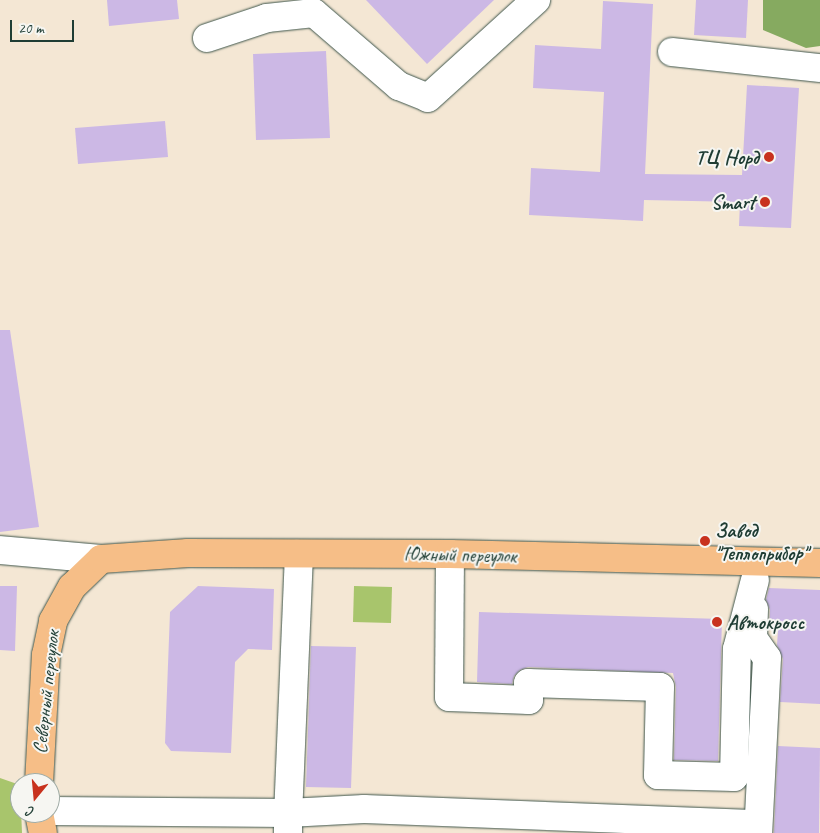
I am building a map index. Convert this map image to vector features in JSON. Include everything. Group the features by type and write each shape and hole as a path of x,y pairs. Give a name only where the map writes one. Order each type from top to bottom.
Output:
{"main road":[{"name":"Южный переулок","path":"101,559 188,553 450,554 755,572 820,563"},
{"name":"Северный переулок","path":"40,773 46,655 53,621 72,587 101,559"}],"lane":[{"path":"207,38 266,18 314,13 398,86 428,98 532,6 536,0"},
{"path":"672,52 820,68"},
{"path":"0,550 101,559"},
{"path":"288,823 299,554"},
{"path":"450,554 449,697 528,700 528,683 660,687 658,775 734,777 737,649 755,572"},
{"path":"60,812 288,823 364,809 758,829 767,658 753,638 755,572"}],"green space":[{"path":"763,0 820,0 820,46 806,48 763,30"},
{"path":"354,586 392,587 391,623 353,622"},
{"path":"0,778 10,782 10,823 22,823 22,833 0,833"}],"building":[{"path":"107,0 177,0 179,19 109,26"},
{"path":"366,0 494,0 427,64"},
{"path":"696,0 748,0 746,38 694,35"},
{"path":"603,1 653,4 645,174 742,175 747,85 799,88 791,228 739,226 740,202 644,200 643,221 529,215 531,168 600,172 604,92 533,88 535,45 601,49"},
{"path":"326,51 330,138 256,140 253,54"},
{"path":"165,121 168,157 78,164 75,128"},
{"path":"0,330 10,330 39,527 0,532"},
{"path":"0,586 17,586 15,651 0,650"},
{"path":"198,586 274,589 272,650 248,649 235,662 231,753 171,751 165,743 170,612"},
{"path":"769,588 820,590 820,704 780,702 783,659 777,645 778,630 769,630 770,610 766,600"},
{"path":"479,612 722,619 718,761 674,760 676,687 673,673 528,667 520,670 514,676 512,684 477,682"},
{"path":"311,646 356,647 351,788 306,787"},
{"path":"778,746 820,748 819,833 774,833"}],"place":[{"name":"ТЦ Норд","path":"769,157"},
{"name":"Smart","path":"765,202"},
{"name":"Завод \"Теплоприбор\"","path":"705,541"},
{"name":"Автокросс","path":"717,622"}]}
